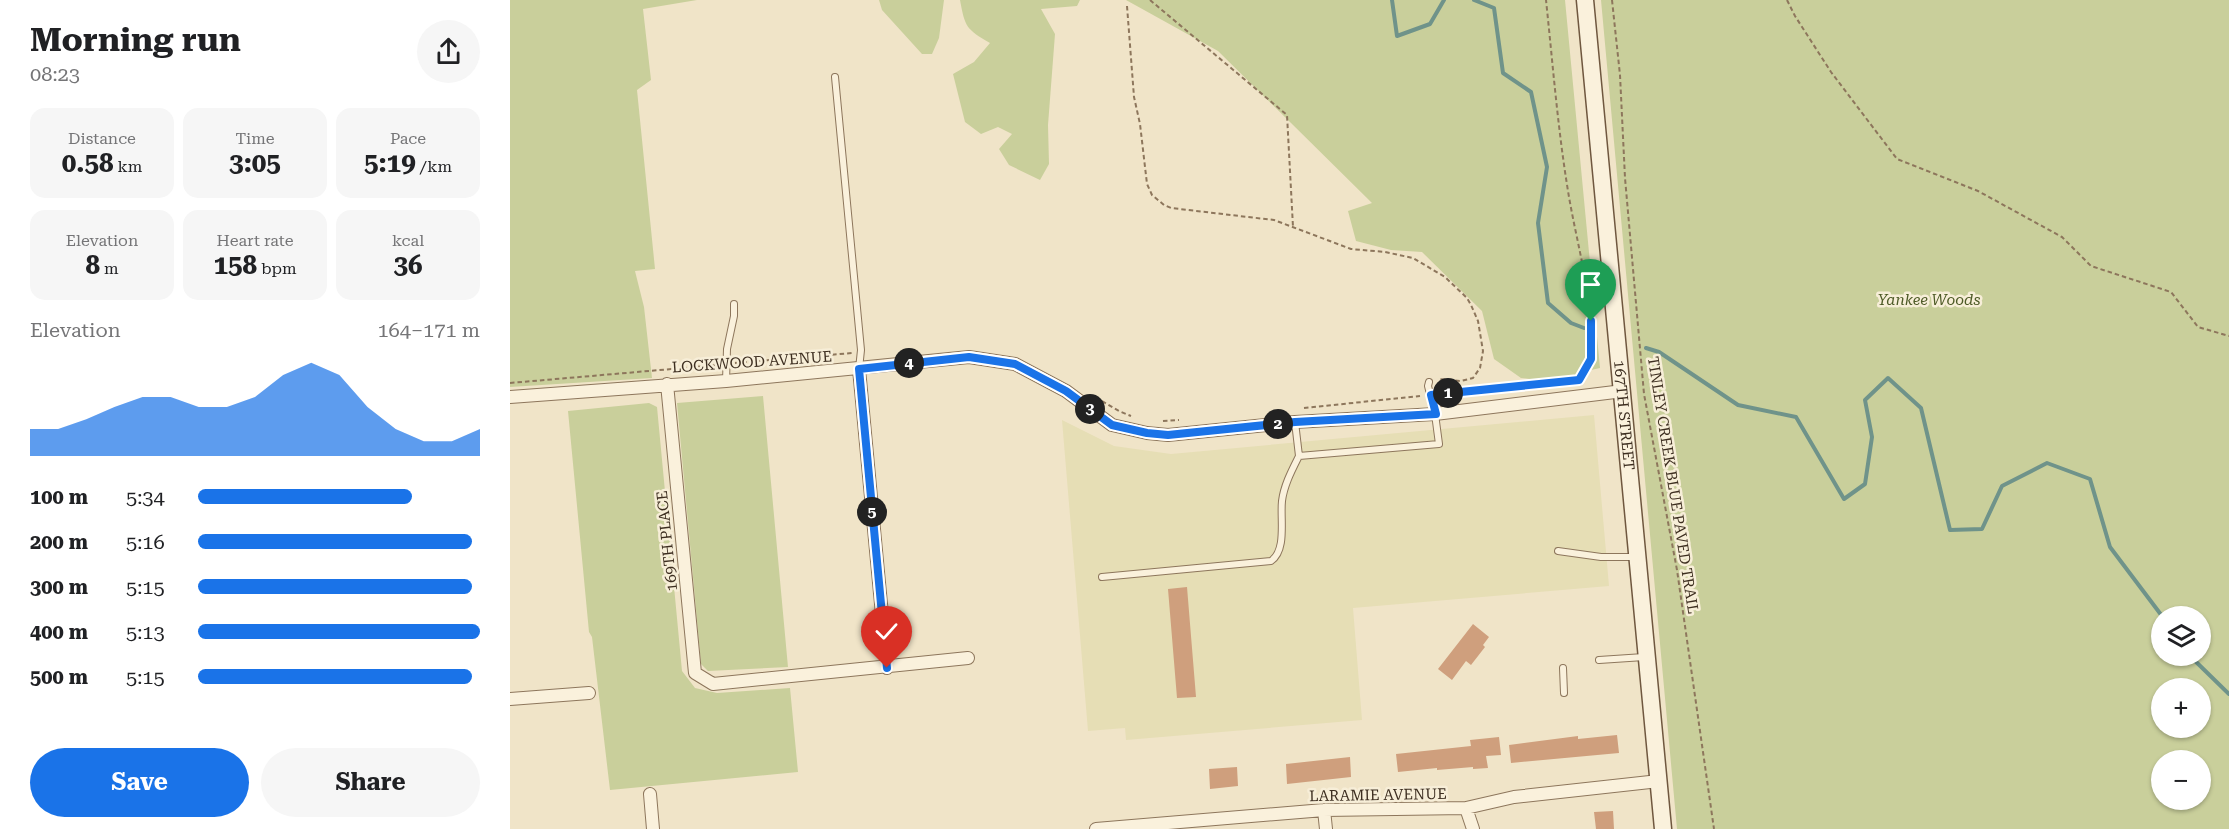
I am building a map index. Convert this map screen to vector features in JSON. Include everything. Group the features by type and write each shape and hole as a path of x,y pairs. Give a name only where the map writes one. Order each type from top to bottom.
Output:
{"main road":[{"name":"167TH STREET","path":"1585,0 1663,829"}],"street":[{"name":"LOCKWOOD AVENUE","path":"510,398 726,381 969,357 1015,364 1066,391 1112,425 1168,435 1295,422 1436,414 1623,391"},
{"path":"859,369 887,668 968,658"},
{"name":"169TH PLACE","path":"667,384 695,673 713,684 887,668"},
{"path":"510,699 588,693"},
{"name":"LARAMIE AVENUE","path":"1096,829 1324,810 1466,808 1514,797 1659,782"},
{"path":"650,794 653,829"},
{"path":"1466,808 1473,829"},
{"path":"1324,810 1326,829"}],"lane":[{"path":"835,77 861,350 859,369"},
{"path":"726,381 727,349 734,316 734,304"},
{"path":"1299,456 1439,444 1430,382"},
{"path":"1102,577 1271,561 1277,557 1280,549 1282,500 1289,476 1299,456 1295,422"},
{"path":"1558,551 1601,557 1639,557"},
{"path":"1599,660 1648,657"},
{"path":"1563,668 1564,693"}],"path":[{"path":"1150,0 1287,115 1293,227"},
{"path":"1298,408 1579,380 1591,359 1591,321 1583,262 1569,198 1560,138 1546,0"},
{"name":"TINLEY CREEK BLUE PAVED TRAIL","path":"1612,0 1620,75 1625,178 1644,394 1677,570 1714,829"},
{"path":"1787,0 1831,72 1897,159 1978,191 2062,237 2091,266 2171,292 2198,327 2229,336"},
{"path":"1127,6 1134,97 1140,124 1145,175 1152,195 1171,208 1274,220 1351,249 1385,252 1413,258 1445,277 1467,298 1478,321 1483,351 1480,368 1473,378 1461,381 1437,379 1430,382"}],"shaded area":[{"path":"1594,415 1609,586 1353,608 1362,720 1126,740 1125,728 1088,731 1062,420 1114,446 1171,454"}],"green space":[{"path":"510,0 697,0 643,9 651,80 637,90 655,269 635,271 644,307 652,378 510,387"},
{"path":"879,0 944,0 939,38 932,54 922,54 882,10"},
{"path":"960,0 1080,0 1077,6 1041,9 1055,34 1048,125 1049,164 1040,180 1009,165 999,149 1012,134 998,127 981,134 965,122 953,74 974,62 990,43 971,30 965,22"},
{"path":"1126,0 1565,0 1600,368 1582,372 1571,381 1554,382 1521,378 1494,359 1482,311 1422,252 1391,250 1356,241 1348,211 1372,203 1218,51"},
{"name":"Yankee Woods","path":"1601,0 2229,0 2229,829 1677,829"},
{"path":"763,396 788,667 708,671 701,664 677,403"},
{"path":"649,403 657,407 682,671 695,688 717,693 790,688 798,772 610,790 592,637 589,632 568,411"}],"building":[{"path":"1187,587 1196,697 1177,698 1168,589"},
{"path":"1473,624 1489,637 1483,645 1485,647 1471,665 1466,661 1452,680 1438,669"},
{"path":"1617,735 1619,753 1511,763 1509,745 1578,736 1578,739"},
{"path":"1499,737 1501,755 1486,756 1488,768 1437,770 1437,768 1398,772 1396,754 1471,746 1470,740"},
{"path":"1350,757 1351,777 1287,784 1286,764"},
{"path":"1237,767 1238,786 1210,789 1209,769"},
{"path":"1613,811 1614,829 1596,829 1594,812"}],"waterway":[{"path":"1392,0 1397,36 1430,24 1444,0"},
{"path":"1474,0 1494,8 1503,73 1531,92 1547,167 1538,223 1548,303 1571,323 1584,328"},
{"path":"1646,348 1659,352 1738,405 1796,417 1844,499 1865,484 1872,437 1865,400 1888,378 1921,408 1950,530 1982,529 2002,486 2047,463 2090,479 2110,547 2154,606"},
{"path":"2200,666 2229,694"}],"route":[{"path":"887,668 859,369 969,357 1015,364 1066,391 1112,425 1168,435 1295,422 1436,414 1431,395 1579,380 1591,359 1591,321"}]}
